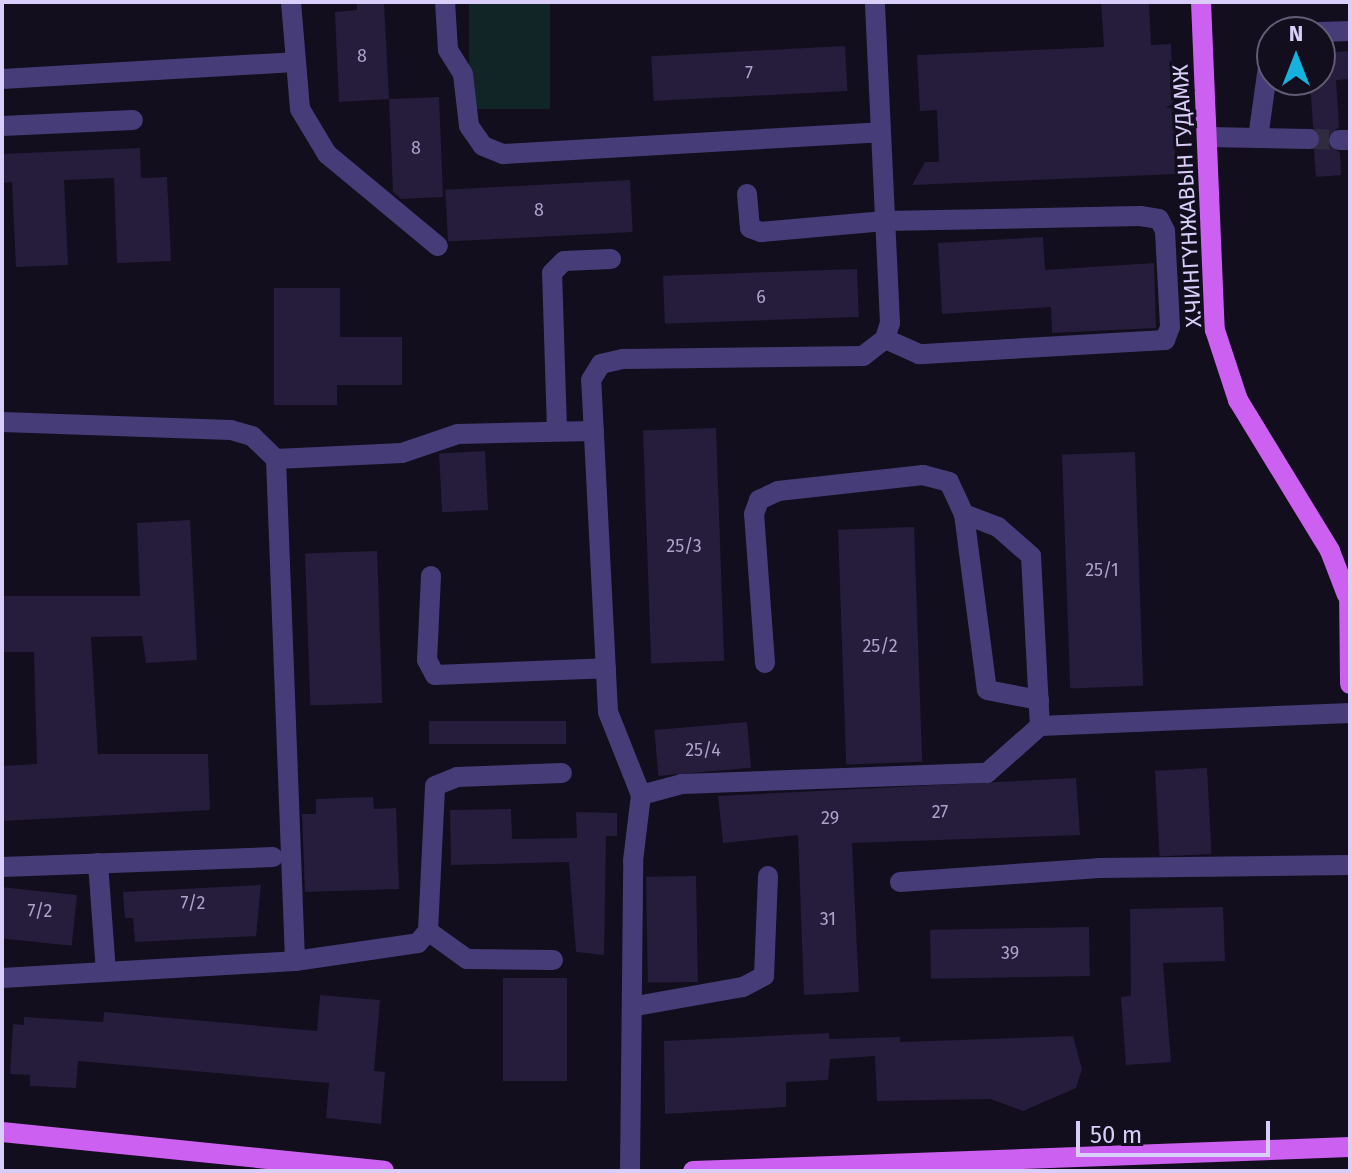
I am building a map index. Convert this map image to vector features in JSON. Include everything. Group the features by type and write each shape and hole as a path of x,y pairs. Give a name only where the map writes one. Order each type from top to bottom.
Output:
{"main road":[{"name":"Х.ЧИНГҮНЖАВЫН ГУДАМЖ","path":"1201,2 1215,330 1238,400 1330,551 1348,588 1350,684"},
{"path":"2,1132 384,1171"},
{"path":"693,1171 1350,1147"}],"street":[{"path":"291,2 300,109 327,154 438,246"},
{"path":"445,2 448,50 463,74 469,126 483,146 503,154 880,132"},
{"path":"875,2 885,221 885,339"},
{"path":"2,79 295,62"},
{"path":"1258,138 1264,96"},
{"path":"2,126 133,120"},
{"path":"1207,137 1309,139"},
{"path":"747,194 750,228 761,232 885,221 1159,219 1170,327 1165,340 1149,344 919,354 885,339"},
{"path":"557,430 552,273 564,261 611,259"},
{"path":"630,1171 636,1006 633,861 641,795 608,712 591,380 601,364 623,359 863,356 885,339"},
{"path":"2,422 231,430 252,436 276,459 295,961"},
{"path":"276,459 402,453 458,434 594,431"},
{"path":"765,663 754,514 759,500 778,491 923,475 949,482 964,514 987,690 1039,700"},
{"path":"964,514 998,527 1031,556 1040,726"},
{"path":"431,576 427,660 435,675 606,668"},
{"path":"641,795 682,784 987,773 1040,726 1350,713"},
{"path":"2,978 295,961 418,943 428,931 435,786 457,777 562,773"},
{"path":"2,867 273,857"},
{"path":"98,863 106,972"},
{"path":"900,882 1099,868 1350,865"},
{"path":"636,1006 743,987 764,976 768,876"},
{"path":"428,931 467,959 553,960"}],"green space":[{"path":"469,2 550,2 550,109 469,109"}],"building":[{"path":"357,2 384,2 389,99 339,102 335,12 357,10"},
{"path":"1101,2 1149,2 1151,45 1171,44 1176,174 912,185 925,162 939,162 937,110 920,111 917,55 1104,47"},
{"path":"845,46 847,91 654,101 651,56"},
{"path":"1350,51 1350,79 1336,80 1336,52"},
{"path":"1336,80 1339,127 1326,139 1340,153 1341,175 1316,177 1314,151 1322,138 1313,127 1311,96 1336,96"},
{"path":"439,97 443,197 401,199 393,192 389,99"},
{"path":"140,148 141,178 167,177 171,261 117,263 114,178 64,180 68,265 16,267 12,182 2,183 2,154"},
{"path":"630,180 633,232 448,242 445,190"},
{"path":"1043,237 1045,270 1154,263 1156,328 1052,333 1051,307 942,314 938,243"},
{"path":"857,269 859,317 665,324 663,276"},
{"path":"274,288 340,288 340,337 402,337 402,385 337,385 337,405 274,405"},
{"path":"716,428 724,661 651,663 643,431"},
{"path":"485,451 488,510 442,512 439,453"},
{"path":"1135,452 1143,686 1070,688 1062,455"},
{"path":"190,520 197,660 146,663 142,636 91,637 98,754 208,754 210,810 2,821 2,766 37,764 34,652 2,652 2,596 140,596 137,523"},
{"path":"914,527 922,762 846,765 838,530"},
{"path":"377,551 382,703 310,705 305,554"},
{"path":"429,721 566,721 566,744 429,744"},
{"path":"747,722 751,768 658,776 654,730"},
{"path":"1207,768 1212,854 1160,857 1155,771"},
{"path":"1076,778 1080,835 852,843 859,992 804,995 798,835 723,843 718,796"},
{"path":"373,797 374,809 396,808 399,889 305,892 302,814 316,814 316,799"},
{"path":"511,809 512,839 577,838 576,812 617,813 617,836 606,836 604,955 576,952 569,862 451,865 450,810"},
{"path":"696,876 698,982 648,983 646,877"},
{"path":"261,885 256,936 135,942 133,918 125,918 123,892"},
{"path":"2,887 77,895 72,946 2,938"},
{"path":"1223,907 1225,961 1163,963 1171,1062 1126,1065 1121,997 1131,996 1130,909"},
{"path":"1089,927 1090,976 931,979 930,930"},
{"path":"503,978 567,978 567,1081 503,1081"},
{"path":"320,995 380,1000 374,1071 385,1072 381,1124 326,1118 329,1083 78,1061 76,1088 30,1086 30,1075 10,1074 13,1024 24,1025 24,1017 103,1022 104,1012 317,1031"},
{"path":"829,1033 829,1039 900,1037 900,1042 1073,1036 1082,1069 1076,1088 1023,1111 991,1099 877,1101 875,1056 830,1059 828,1080 786,1082 786,1107 665,1114 664,1041"}],"tunnel":[{"path":"1309,139 1339,140"}]}
